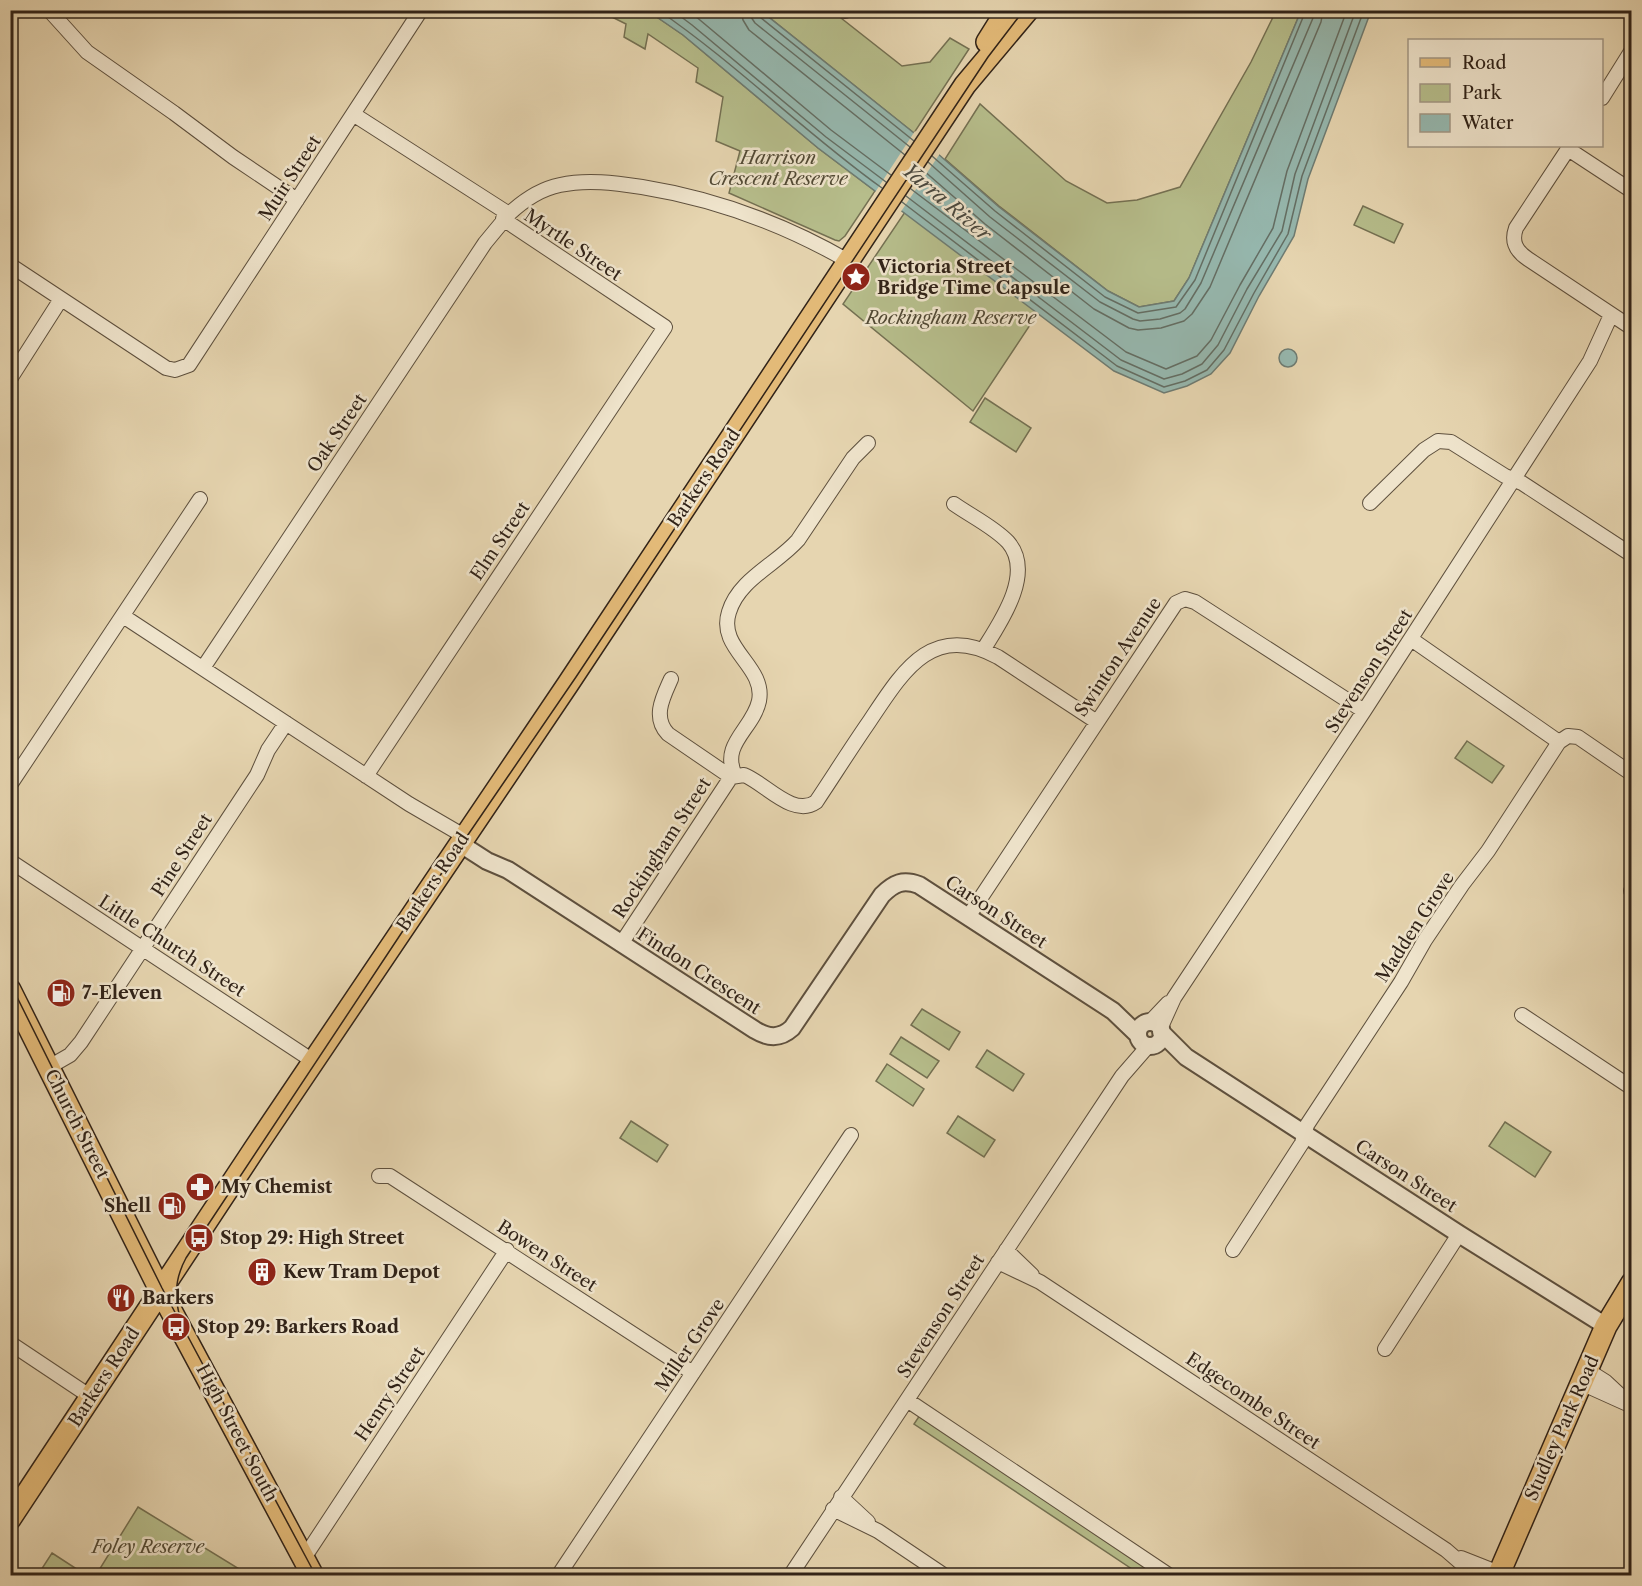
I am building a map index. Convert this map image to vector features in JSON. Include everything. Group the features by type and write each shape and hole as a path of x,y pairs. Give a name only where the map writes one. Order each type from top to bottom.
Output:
{"main road":[{"path":"965,85 1007,10"},
{"path":"965,85 1028,10"},
{"name":"Barkers Road","path":"10,1519 313,1060 568,684 965,85"},
{"name":"Church Street","path":"10,990 160,1290"},
{"name":"Studley Park Road","path":"1498,1574 1606,1326 1632,1283"},
{"name":"High Street South","path":"160,1290 308,1567"}],"street":[{"path":"49,10 87,52 297,200"},
{"name":"Muir Street","path":"61,299 166,368 176,370 189,365 421,10"},
{"path":"1603,96 1632,50"},
{"name":"Myrtle Street","path":"353,114 665,327"},
{"path":"1628,326 1528,259 1515,246 1514,235 1516,228 1569,147 1632,191"},
{"name":"Oak Street","path":"203,668 485,243 506,217 525,200 558,185 589,182 624,184 696,197 725,205 853,254"},
{"path":"10,265 61,299 10,380"},
{"name":"Stevenson Street","path":"790,1575 1411,639 1590,361 1611,315"},
{"name":"Stevenson Street","path":"1590,361 1628,326"},
{"name":"Elm Street","path":"366,776 665,327"},
{"path":"1370,503 1424,450 1438,441 1445,441 1522,483 1632,555"},
{"path":"733,776 731,752 756,711 760,697 754,675 729,638 727,629 729,612 749,582 798,540 853,458 868,443"},
{"path":"10,785 200,499"},
{"path":"954,504 1002,537 1012,548 1015,557 1017,580 1011,601 982,650"},
{"name":"Swinton Avenue","path":"968,917 1176,603 1185,599 1196,602 1364,711"},
{"path":"123,616 461,839"},
{"path":"1411,639 1559,742 1568,736 1578,737 1632,774"},
{"name":"Rockingham Street","path":"621,944 733,776 749,777 795,806 810,806 816,802 900,676 918,658 939,648 961,647 982,650 998,657 1097,722"},
{"path":"671,679 660,708 660,725 668,734 733,776"},
{"name":"Pine Street","path":"49,1067 74,1050 257,775 268,750 290,725"},
{"name":"Madden Grove","path":"1233,1250 1302,1143 1307,1125 1401,982 1425,940 1455,894 1488,851 1559,742"},
{"name":"Findon Crescent","path":"461,839 492,854 508,870 755,1030 768,1036 780,1036 787,1033 797,1021 882,895 897,883 905,881 919,885"},
{"name":"Little Church Street","path":"10,861 313,1060"},
{"name":"Carson Street","path":"919,885 1459,1234 1606,1326"},
{"path":"1522,1015 1632,1088"},
{"name":"Miller Grove","path":"558,1575 851,1135"},
{"name":"Bowen Street","path":"379,1176 390,1176 693,1373"},
{"path":"1385,1349 1459,1234"},
{"name":"Edgecombe Street","path":"1006,1250 1040,1282"},
{"name":"Henry Street","path":"308,1567 507,1251"},
{"name":"Edgecombe Street","path":"998,1263 1040,1282 1446,1550 1476,1575"},
{"path":"10,1343 91,1397"},
{"path":"1584,1377 1606,1382 1630,1405"},
{"path":"907,1400 1170,1575"},
{"path":"841,1497 878,1531"},
{"path":"833,1509 878,1531 945,1575"},
{"name":"Edgecombe Street","path":"1446,1550 1498,1574"}],"green space":[{"name":"Harrison Crescent Reserve","path":"600,11 648,11 683,35 818,148 875,191 845,236 839,241 835,240 729,193 740,151 716,141 723,97 696,82 698,68 648,34 645,49 624,37 626,24"},
{"path":"761,11 832,11 902,66 930,62 950,38 969,49 914,133"},
{"path":"1276,11 1301,11 1189,278 1174,301 1139,307 1108,291 999,206 945,159 980,104 1066,181 1107,203 1137,200 1180,187 1251,62"},
{"path":"1363,206 1403,224 1394,243 1354,225"},
{"name":"Rockingham Reserve","path":"905,212 1038,313 973,411 843,304"},
{"path":"985,398 1031,428 1016,452 970,422"},
{"path":"1467,741 1504,766 1492,783 1455,758"},
{"path":"922,1009 960,1032 949,1050 911,1025"},
{"path":"901,1037 939,1061 927,1078 890,1054"},
{"path":"987,1050 1024,1074 1013,1091 976,1067"},
{"path":"887,1064 924,1089 913,1106 876,1081"},
{"path":"958,1116 995,1140 984,1157 947,1133"},
{"path":"631,1121 668,1145 657,1162 620,1138"},
{"path":"1505,1122 1551,1152 1535,1177 1489,1146"},
{"path":"920,1415 1161,1575 1141,1575 914,1424"},
{"name":"Foley Reserve","path":"138,1507 249,1575 96,1575"},
{"path":"52,1553 86,1575 49,1575 41,1570"}],"water":[{"name":"Yarra River","path":"648,11 761,11 914,133 999,207 1108,291 1139,307 1174,301 1189,278 1301,11 1371,11 1308,179 1294,236 1259,296 1230,353 1211,374 1187,386 1164,393 1114,371 818,148 683,35"},
{"path":"1288,349 1296,354 1297,358 1292,366 1288,367 1280,362 1279,358 1284,350"}],"pier":[{"path":"915,131 941,152 900,213 874,194"}],"tram line":[{"path":"184,1329 176,1293 186,1258 988,57 1024,10"},
{"path":"10,983 162,1288 316,1576"}],"place":[{"name":"Victoria Street Bridge Time Capsule","path":"856,277"},
{"name":"7-Eleven","path":"61,993"},
{"name":"My Chemist","path":"200,1187"},
{"name":"Shell","path":"172,1206"},
{"name":"Stop 29: High Street","path":"199,1238"},
{"name":"Kew Tram Depot","path":"262,1272"},
{"name":"Barkers","path":"121,1298"},
{"name":"Stop 29: Barkers Road","path":"176,1327"}]}
